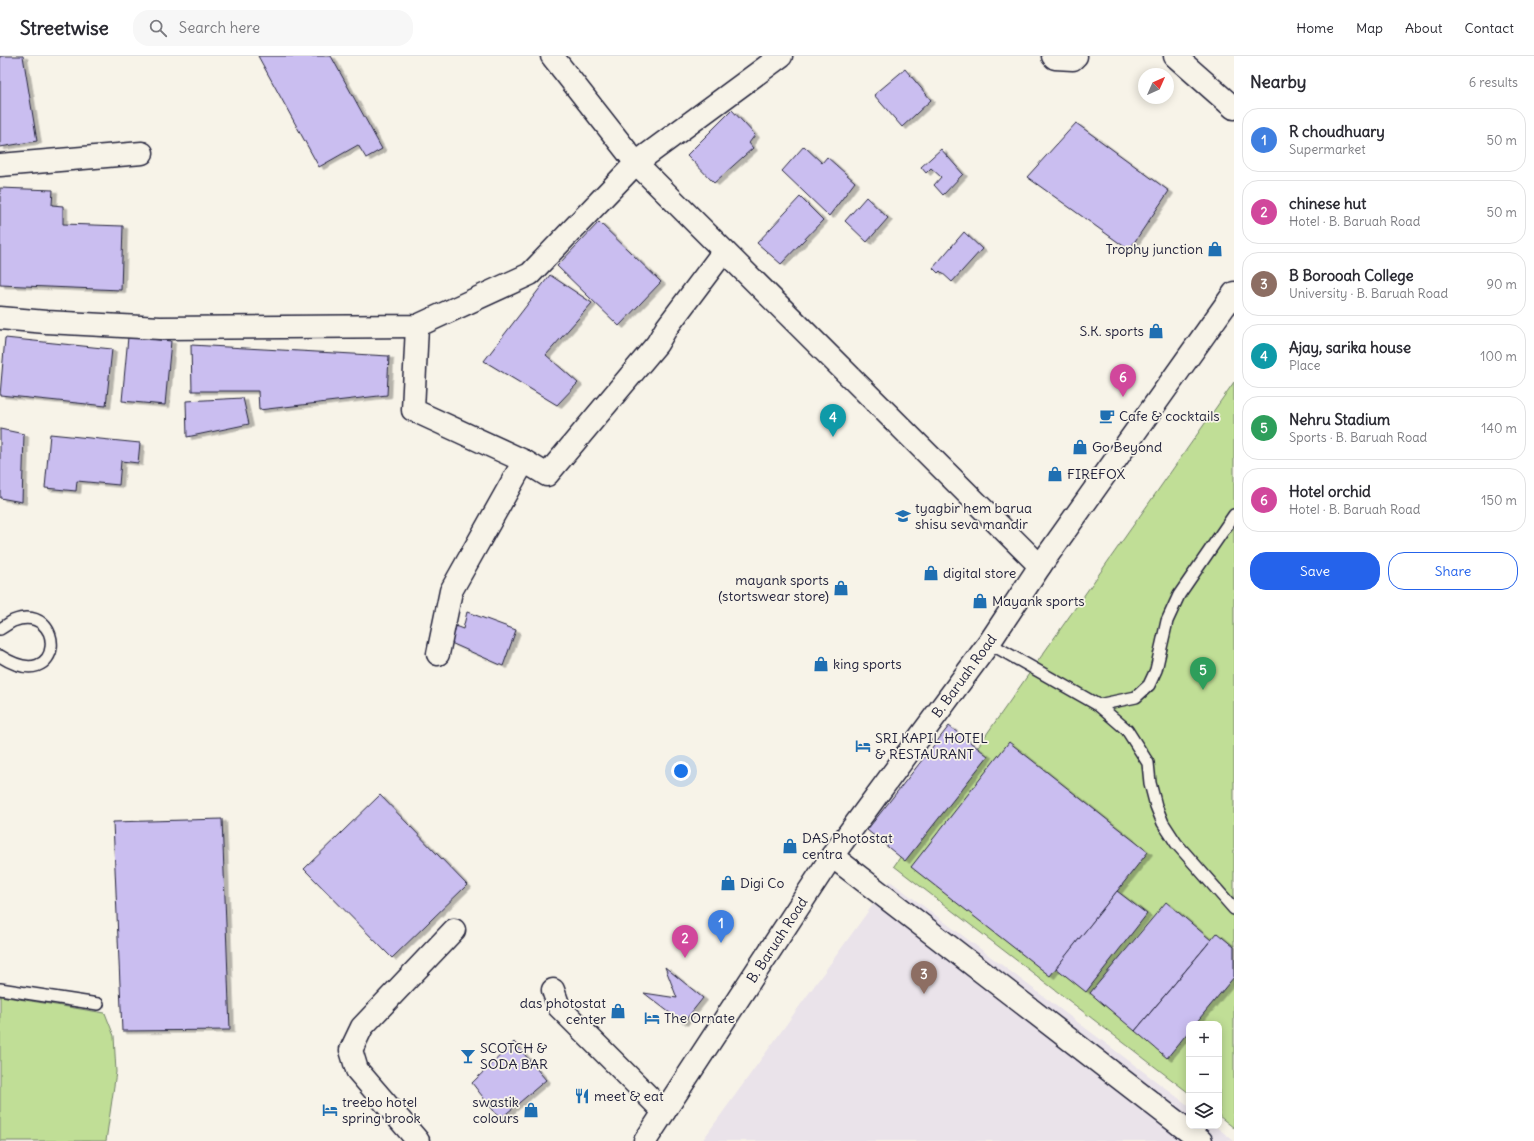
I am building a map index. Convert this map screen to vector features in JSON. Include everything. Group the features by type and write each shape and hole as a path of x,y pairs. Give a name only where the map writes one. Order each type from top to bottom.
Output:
{"street":[{"path":"552,56 636,163 1040,566"},
{"path":"0,318 160,328 418,326 530,274 636,163 781,56"},
{"path":"1053,56 1055,58 1073,59 1076,56"},
{"path":"1175,56 1234,108"},
{"path":"0,165 142,153"},
{"path":"418,326 414,410 524,461 547,475 657,344 667,327 724,251"},
{"name":"B. Baruah Road","path":"645,1141 832,856 989,644 1040,566 1234,293"},
{"path":"438,654 451,591 524,461"},
{"path":"832,856 1201,1141"},
{"path":"418,1141 357,1070 351,1050 362,1027 454,930"},
{"path":"553,990 559,1007 664,1112"}],"lane":[{"path":"1098,705 1136,697 1148,685 1156,670 1167,621 1179,595 1234,515"},
{"path":"0,630 12,622 23,619 33,619 44,624 50,634 52,648 49,656 41,664 31,668 22,667 0,656"},
{"path":"989,644 1098,705 1127,730 1148,763 1150,783 1156,806 1163,823 1176,843 1234,909"},
{"path":"0,989 98,1004"}],"shaded area":[{"path":"890,881 1186,1104 1186,1129 1219,1129 1234,1141 702,1141"}],"green space":[{"path":"1234,382 1234,1128 1222,1118 1222,1021 1186,1021 1186,1091 894,866"},
{"path":"0,996 105,1013 114,1036 116,1072 106,1141 0,1141"}],"building":[{"path":"0,56 23,56 37,141 0,147"},
{"path":"258,56 331,56 382,149 366,158 358,145 319,167"},
{"path":"905,69 931,100 902,127 874,95"},
{"path":"732,110 755,135 749,143 753,148 714,183 687,155"},
{"path":"1076,123 1169,191 1129,250 1027,177"},
{"path":"804,146 822,163 827,157 855,182 829,216 782,171"},
{"path":"941,149 963,174 943,195 934,185 941,177 931,168 926,173 921,167"},
{"path":"0,188 53,190 52,205 63,206 63,224 123,226 121,290 0,285"},
{"path":"800,197 823,220 781,264 757,243"},
{"path":"866,197 888,218 867,242 845,221"},
{"path":"599,222 661,282 619,326 557,266"},
{"path":"964,232 982,249 952,282 940,271 938,273 933,268"},
{"path":"550,275 592,303 546,355 578,383 557,405 484,361"},
{"path":"128,337 171,341 165,405 122,401"},
{"path":"5,338 112,349 106,406 0,395"},
{"path":"191,345 389,356 387,395 259,410 258,391 192,391"},
{"path":"243,398 249,424 187,437 186,401"},
{"path":"0,429 24,434 22,502 0,498"},
{"path":"50,434 140,443 138,463 121,461 119,485 77,481 76,491 45,488"},
{"path":"467,612 516,630 503,666 451,643 455,626 463,629"},
{"path":"949,726 988,756 905,861 867,830"},
{"path":"1009,742 1148,852 1050,976 911,867"},
{"path":"380,795 467,885 392,958 304,869"},
{"path":"222,819 230,1030 122,1031 113,822"},
{"path":"1117,891 1147,914 1086,992 1056,968"},
{"path":"1166,902 1211,940 1135,1031 1090,993"},
{"path":"1217,933 1234,947 1234,977 1197,1021 1186,1021 1186,1035 1167,1058 1135,1031"},
{"path":"665,967 703,998 683,1023 644,993 677,998"},
{"path":"514,1042 546,1080 500,1119 472,1083"}],"place":[{"name":"Trophy junction","path":"1215,249"},
{"name":"S.K. sports","path":"1156,331"},
{"name":"Hotel orchid","path":"1123,397"},
{"name":"Cafe & cocktails","path":"1107,416"},
{"name":"Ajay, sarika house","path":"833,437"},
{"name":"Go Beyond","path":"1080,447"},
{"name":"FIREFOX","path":"1055,474"},
{"name":"tyagbir hem barua shisu seva mandir","path":"903,516"},
{"name":"digital store","path":"931,573"},
{"name":"mayank sports (stortswear store)","path":"841,588"},
{"name":"Mayank sports","path":"980,601"},
{"name":"king sports","path":"821,664"},
{"name":"Nehru Stadium","path":"1203,690"},
{"name":"SRI KAPIL HOTEL & RESTAURANT","path":"863,746"},
{"name":"DAS Photostat centra","path":"790,846"},
{"name":"Digi Co","path":"728,883"},
{"name":"R choudhuary","path":"721,943"},
{"name":"chinese hut","path":"685,958"},
{"name":"B Borooah College","path":"924,994"},
{"name":"das photostat center","path":"618,1011"},
{"name":"The Ornate","path":"652,1018"},
{"name":"SCOTCH & SODA BAR","path":"468,1056"},
{"name":"meet & eat","path":"582,1096"},
{"name":"treebo hotel spring brook","path":"330,1110"},
{"name":"swastik colours","path":"531,1110"}]}
